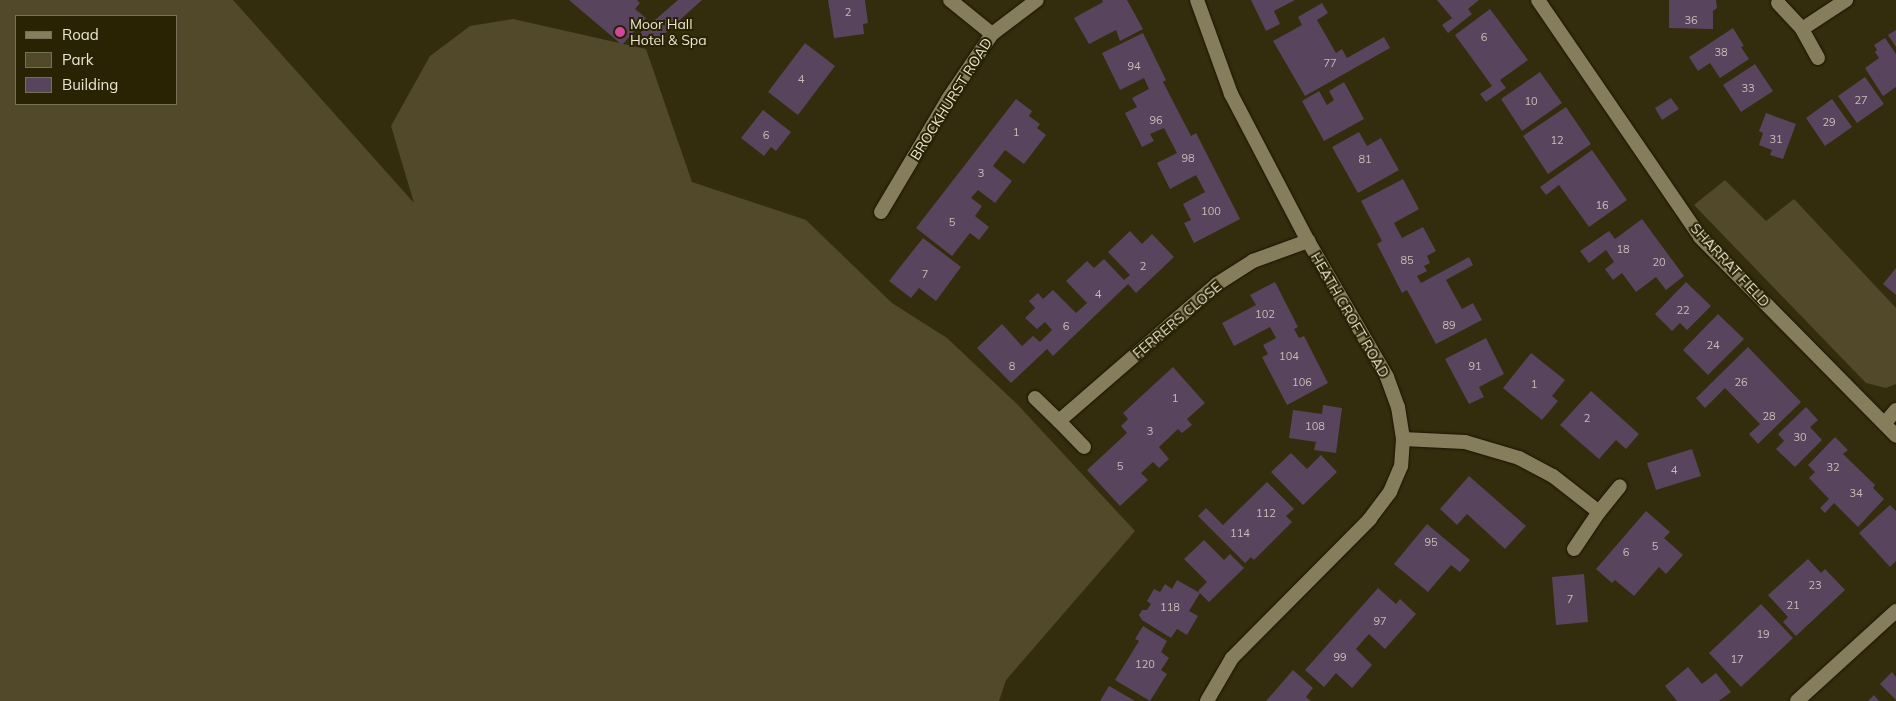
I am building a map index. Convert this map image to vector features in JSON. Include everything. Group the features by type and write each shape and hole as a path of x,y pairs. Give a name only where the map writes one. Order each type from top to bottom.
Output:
{"street":[{"path":"950,0 992,34"},
{"name":"BROCKHURST ROAD","path":"881,212 948,99 992,34 1037,0"},
{"name":"HEATH CROFT ROAD","path":"1197,0 1231,94 1308,241 1387,377 1398,407 1403,439 1401,466 1398,475 1390,492 1370,519 1232,658 1207,701"},
{"name":"SHARRAT FIELD","path":"1538,0 1700,237 1896,436"},
{"path":"1802,29 1846,0"},
{"path":"1778,3 1802,29 1818,58"},
{"name":"FERRERS CLOSE","path":"1059,421 1217,284 1253,261 1308,241"},
{"path":"1035,398 1084,447"},
{"path":"1885,423 1896,410"},
{"path":"1403,439 1466,442 1519,458 1553,476 1599,512"},
{"path":"1574,549 1599,512 1620,486"},
{"path":"1798,701 1896,611"}],"green space":[{"path":"0,0 233,0 414,203 391,126 430,56 470,26 513,19 646,49 692,182 806,220 892,303 947,338 1017,404 1135,531 1006,680 999,701 0,701"},
{"path":"1725,180 1766,221 1794,199 1896,308 1896,384 1886,388 1866,383 1694,205"}],"building":[{"name":"Moor Hall Hotel & Spa","path":"569,0 637,0 640,3 635,9 646,18 622,45"},
{"path":"678,0 702,0 651,46 640,33"},
{"path":"828,0 865,0 868,23 863,24 864,34 834,38"},
{"path":"1102,0 1127,0 1143,29 1120,41 1116,30 1089,44 1074,18 1103,2"},
{"path":"1251,0 1295,0 1274,11 1280,24 1266,31"},
{"path":"1437,0 1479,0 1468,9 1472,14 1448,33 1442,25 1452,18"},
{"path":"1669,0 1716,0 1717,8 1713,11 1713,29 1669,28"},
{"path":"1322,3 1328,13 1317,20 1336,53 1342,49 1347,58 1384,37 1390,48 1305,96 1273,41 1302,25 1298,17"},
{"path":"1490,9 1528,60 1500,80 1506,88 1486,102 1480,94 1492,86 1455,35"},
{"path":"1733,28 1744,46 1741,47 1749,59 1720,78 1710,63 1698,71 1689,57"},
{"path":"1896,30 1896,47 1888,35"},
{"path":"1143,33 1166,80 1163,82 1191,136 1196,133 1240,219 1194,243 1184,223 1191,220 1183,204 1205,192 1196,175 1170,189 1157,163 1177,153 1164,128 1150,134 1154,141 1142,147 1125,113 1137,107 1132,98 1149,89 1144,78 1120,90 1102,53"},
{"path":"1885,38 1896,54 1896,87 1883,96 1865,68 1879,58 1875,52 1877,50 1874,45"},
{"path":"805,43 835,66 798,115 768,92"},
{"path":"1755,64 1773,91 1741,112 1723,85"},
{"path":"1540,72 1562,103 1522,131 1501,99"},
{"path":"1865,77 1884,104 1857,123 1838,96"},
{"path":"1344,82 1364,119 1324,141 1302,101 1319,91 1327,105 1334,100 1329,91"},
{"path":"1671,98 1679,109 1662,120 1655,108"},
{"path":"1016,99 1032,111 1029,116 1040,124 1037,128 1046,135 1024,164 1005,150 993,166 1012,181 995,203 978,190 971,198 982,206 975,216 989,227 979,240 970,233 952,256 916,228"},
{"path":"1832,99 1852,127 1825,146 1806,118"},
{"path":"1566,107 1591,144 1548,174 1523,136"},
{"path":"763,110 791,132 776,151 771,147 764,156 741,138"},
{"path":"1766,113 1796,124 1783,159 1770,155 1772,150 1759,145 1763,133 1759,131"},
{"path":"1359,132 1367,146 1381,138 1399,170 1358,193 1332,147"},
{"path":"1592,150 1627,200 1589,227 1559,185 1546,195 1540,187"},
{"path":"1403,179 1419,209 1394,223 1402,238 1423,227 1436,251 1427,256 1430,263 1424,266 1427,271 1417,276 1421,283 1469,257 1473,265 1446,280 1462,309 1473,303 1482,320 1436,344 1407,290 1402,293 1377,244 1382,241 1361,201"},
{"path":"1642,219 1684,276 1666,290 1656,277 1636,292 1622,273 1613,280 1605,269 1614,262 1606,250 1589,263 1580,251 1609,231 1615,239"},
{"path":"1130,231 1142,244 1152,234 1174,257 1136,293 1128,284 1053,356 1047,349 1011,383 977,348 1002,324 1022,346 1033,336 1040,342 1052,330 1045,322 1037,329 1025,318 1035,308 1029,301 1038,293 1043,299 1053,290 1076,313 1087,303 1066,281 1087,261 1094,268 1104,259 1124,280 1130,275 1108,252"},
{"path":"923,238 961,267 936,301 919,288 911,298 889,281"},
{"path":"1896,268 1896,295 1883,284"},
{"path":"1275,282 1298,327 1294,329 1299,338 1304,336 1328,383 1287,405 1262,357 1268,354 1263,345 1276,338 1270,327 1234,346 1222,323 1256,305 1250,295"},
{"path":"1686,282 1711,306 1687,330 1680,323 1672,331 1655,314"},
{"path":"1718,314 1744,339 1708,375 1683,350"},
{"path":"1486,338 1504,374 1479,387 1484,397 1469,404 1445,359"},
{"path":"1748,347 1801,402 1758,444 1749,434 1760,424 1725,388 1705,408 1696,398"},
{"path":"1531,353 1565,380 1552,396 1558,401 1542,420 1503,388"},
{"path":"1173,367 1205,403 1187,419 1192,425 1182,433 1178,429 1159,447 1169,459 1159,468 1153,462 1141,473 1148,480 1120,506 1087,470 1127,433 1121,426 1128,419 1123,413"},
{"path":"1591,391 1639,434 1626,449 1616,440 1599,459 1560,425"},
{"path":"1323,405 1342,408 1336,453 1314,450 1316,442 1289,438 1293,410 1322,414"},
{"path":"1806,407 1818,420 1810,427 1822,440 1795,467 1776,449 1784,441 1778,434"},
{"path":"1835,437 1848,450 1843,454 1875,485 1873,488 1884,499 1858,527 1834,503 1825,513 1820,508 1829,499 1809,478 1815,472 1808,465"},
{"path":"1692,449 1701,476 1656,490 1647,463"},
{"path":"1291,453 1307,469 1321,455 1337,472 1303,505 1271,472"},
{"path":"1469,476 1526,526 1505,549 1467,514 1457,525 1440,509"},
{"path":"1267,482 1294,509 1286,516 1292,522 1254,560 1251,557 1245,563 1198,516 1206,508 1223,525"},
{"path":"1890,505 1896,511 1896,561 1890,567 1859,533"},
{"path":"1646,511 1670,532 1664,538 1683,555 1666,574 1659,567 1634,596 1615,580 1612,583 1596,569"},
{"path":"1427,524 1470,560 1460,572 1451,565 1428,592 1394,564"},
{"path":"1204,540 1224,560 1230,554 1244,568 1209,602 1198,591 1207,582 1184,559"},
{"path":"1808,559 1821,573 1825,569 1845,590 1796,636 1783,622 1788,617 1768,595"},
{"path":"1584,574 1588,622 1556,625 1552,577"},
{"path":"1177,580 1200,593 1189,611 1198,616 1187,635 1177,629 1171,638 1142,620 1139,615 1142,610 1147,610 1151,604 1147,601 1154,589 1160,592 1165,584 1172,589"},
{"path":"1378,588 1396,604 1400,599 1416,614 1385,649 1369,634 1361,643 1356,649 1372,665 1352,688 1336,673 1324,687 1305,670"},
{"path":"1761,604 1793,638 1741,687 1709,653"},
{"path":"1143,626 1167,641 1161,652 1169,658 1161,670 1167,674 1150,701 1115,680 1139,641 1135,639"},
{"path":"1688,667 1702,684 1716,673 1731,692 1719,701 1677,701 1665,686"},
{"path":"1293,670 1313,688 1306,697 1311,701 1266,701"},
{"path":"1892,672 1896,677 1896,700 1880,684"},
{"path":"1109,686 1135,701 1100,701"},
{"path":"1874,695 1879,701 1868,701"}],"place":[{"name":"Moor Hall Hotel & Spa","path":"620,32"}]}
